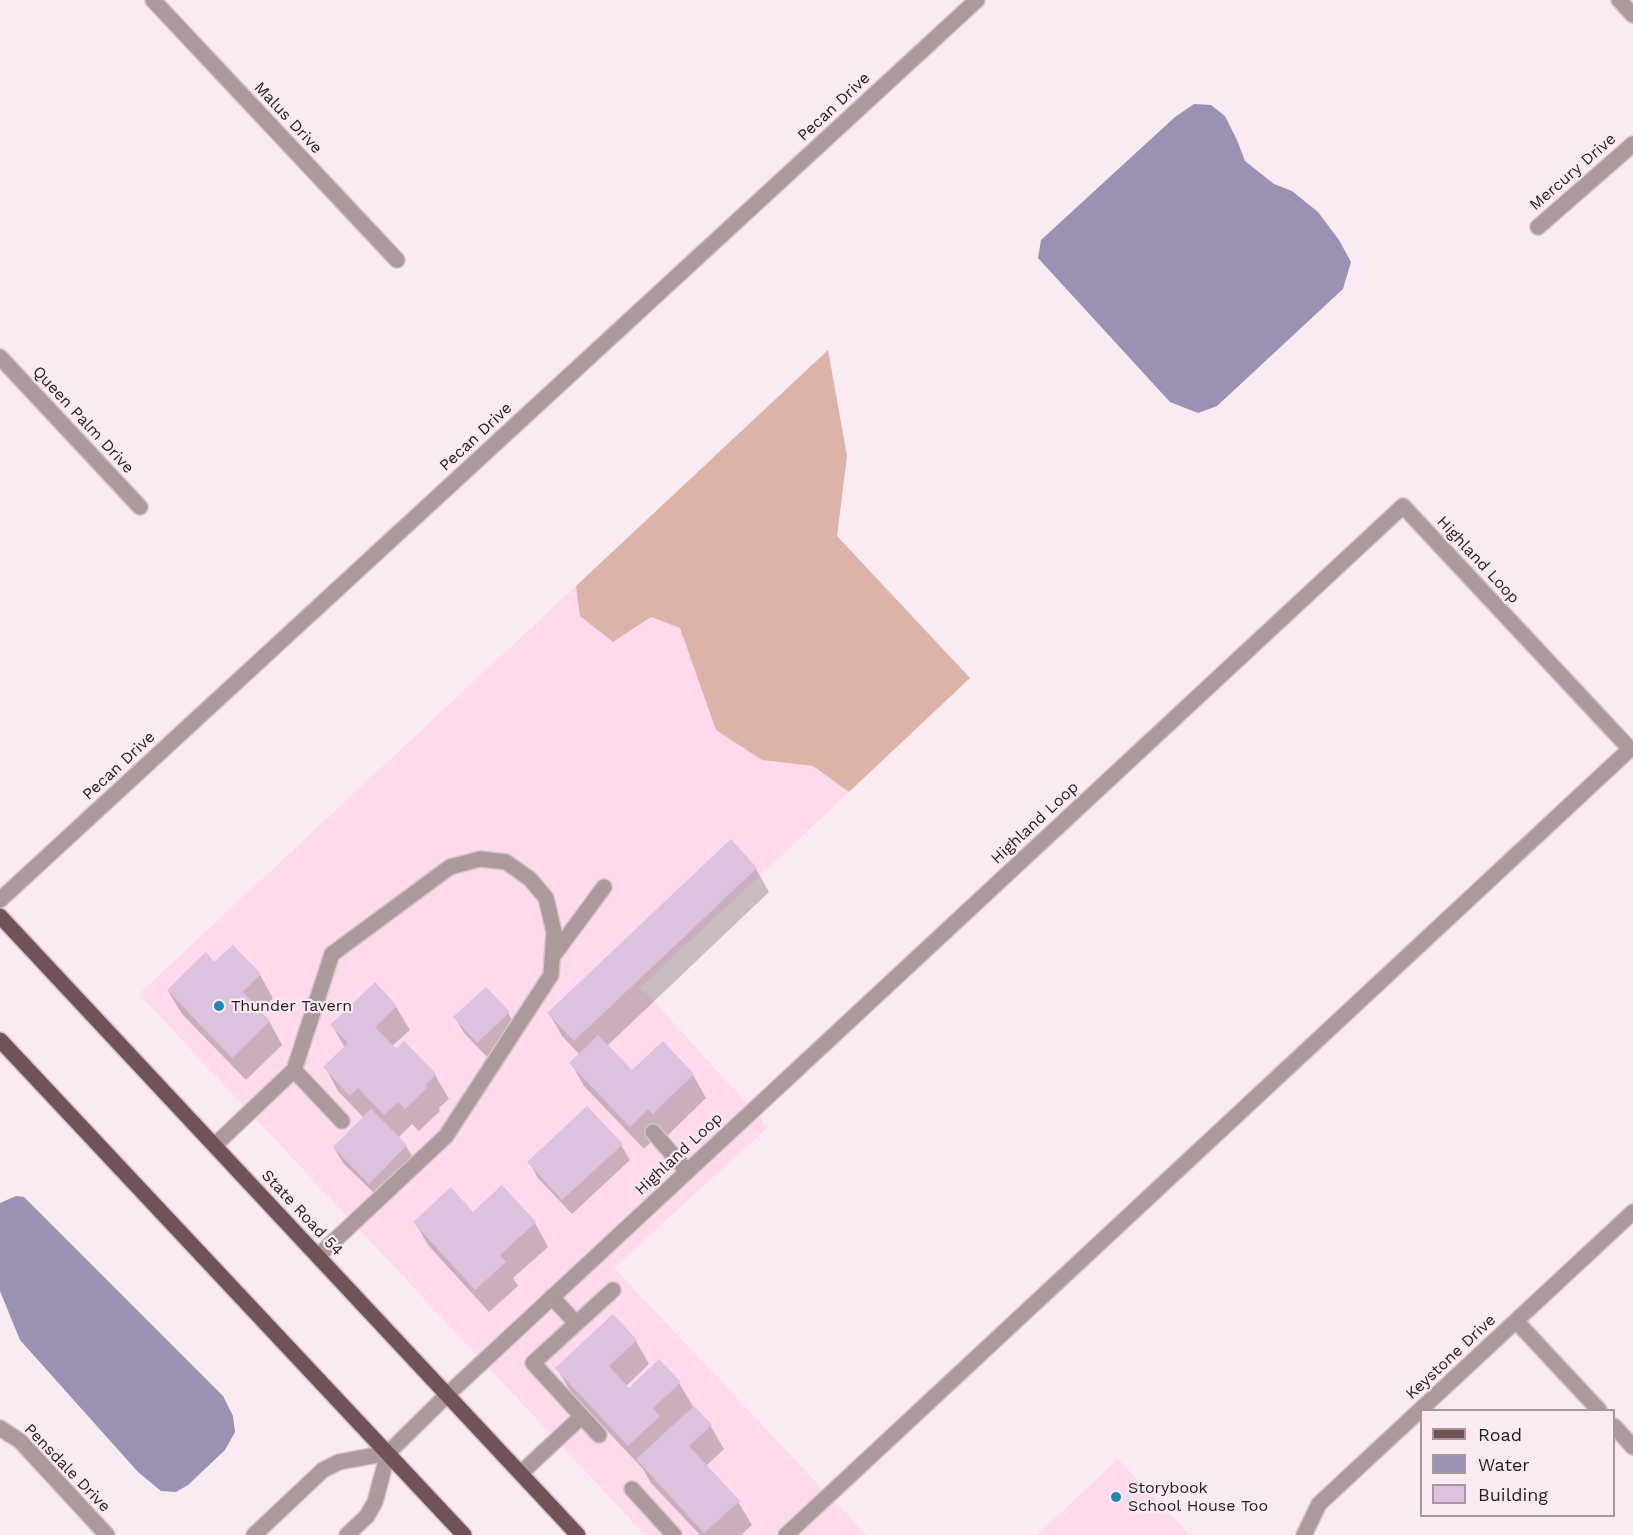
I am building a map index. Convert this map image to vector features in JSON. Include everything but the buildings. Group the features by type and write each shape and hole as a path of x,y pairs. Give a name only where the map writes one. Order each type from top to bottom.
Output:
{"main road":[{"name":"State Road 54","path":"0,916 578,1535"},
{"path":"0,1040 464,1535"}],"street":[{"name":"Malus Drive","path":"153,0 397,260"},
{"name":"Pecan Drive","path":"0,900 977,0"},
{"path":"1618,0 1633,15"},
{"name":"Mercury Drive","path":"1538,226 1633,144"},
{"name":"Queen Palm Drive","path":"0,357 141,507"},
{"name":"Highland Loop","path":"388,1453 552,1297 1403,506 1630,749 786,1535"},
{"path":"214,1145 294,1070 332,954 450,867 480,859 506,862 530,879 546,898 554,932 551,975 446,1136 318,1256"},
{"path":"553,956 604,887"},
{"path":"294,1070 342,1121"},
{"path":"653,1132 687,1172"},
{"name":"Keystone Drive","path":"1421,1409 1633,1212"},
{"path":"599,1435 532,1363 613,1290"},
{"path":"552,1297 576,1323"},
{"path":"1516,1321 1598,1409"},
{"name":"Keystone Drive","path":"1304,1535 1319,1504 1420,1410"},
{"path":"520,1473 581,1417"},
{"path":"1615,1427 1633,1447"},
{"name":"Pensdale Drive","path":"0,1428 20,1441 107,1535"},
{"path":"254,1535 323,1470 339,1462 388,1453 375,1502 367,1516 347,1535"},
{"path":"632,1490 674,1535"}],"shaded area":[{"path":"828,350 847,456 837,536 970,678 849,792 813,766 762,760 716,730 680,628 651,617 613,642 580,616 576,586"},
{"path":"576,586 580,616 651,617 680,628 692,661 762,760 813,766 849,792 641,987 768,1127 614,1268 866,1535 645,1535 139,994"},
{"name":"Storybook School House Too","path":"1118,1459 1190,1535 1037,1535"}],"water":[{"path":"1194,104 1211,105 1225,116 1245,161 1274,184 1292,191 1318,212 1339,240 1351,262 1343,289 1217,406 1198,413 1170,402 1038,258 1041,240 1175,117"},
{"path":"16,1196 24,1197 223,1396 233,1416 235,1432 225,1450 188,1485 176,1492 161,1491 138,1472 20,1340 0,1291 0,1203"}],"place":[{"name":"Thunder Tavern","path":"219,1006"},
{"name":"Storybook School House Too","path":"1116,1497"}]}
